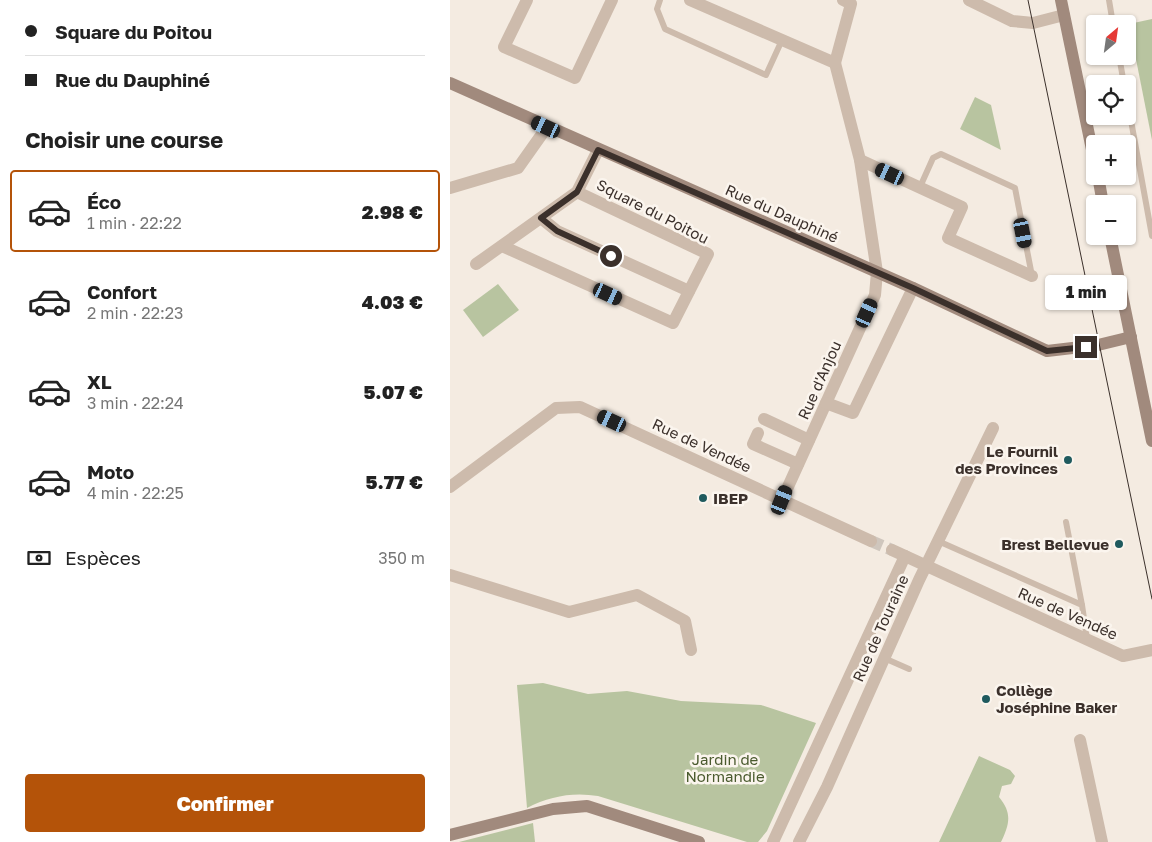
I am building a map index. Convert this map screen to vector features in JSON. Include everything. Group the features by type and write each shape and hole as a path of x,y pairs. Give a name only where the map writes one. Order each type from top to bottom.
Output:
{"street":[{"path":"527,0 504,47 575,78 612,0"},
{"path":"690,0 835,63 849,1"},
{"path":"969,0 994,6 1012,22 1029,23 1064,15"},
{"path":"1061,0 1089,135"},
{"name":"Rue d'Anjou","path":"782,500 875,295 877,272 860,160 835,63"},
{"name":"Rue du Dauphiné","path":"450,83 913,288 1047,351 1105,344 1132,337"},
{"path":"450,188 518,168 546,127"},
{"name":"Square du Poitou","path":"476,264 577,192 598,150"},
{"path":"860,160 962,207 948,238 1032,276"},
{"name":"Square du Poitou","path":"502,246 673,323 708,254 577,192"},
{"path":"541,218 557,231 689,291"},
{"path":"1112,245 1152,441"},
{"path":"826,403 852,413 913,288"},
{"name":"Rue de Vendée","path":"450,487 556,408 580,407 871,541"},
{"path":"764,419 809,440"},
{"name":"Rue de Touraine","path":"799,842 827,787 926,566 993,428"},
{"path":"758,433 753,444 798,464"},
{"name":"Rue de Vendée","path":"892,550 1123,656 1152,650"},
{"name":"Rue de Touraine","path":"773,842 905,556"},
{"path":"450,575 569,612 637,595 685,621 691,650"},
{"path":"1080,740 1102,842"},
{"path":"450,835 553,809 587,806 700,842"}],"lane":[{"path":"660,0 657,9 665,29 766,75 782,40"},
{"path":"1109,0 1112,15"},
{"path":"1132,125 1152,236"},
{"path":"920,187 933,158 941,154 1015,188 1032,276"},
{"path":"1066,522 1087,640"},
{"path":"938,541 1082,605"},
{"path":"884,658 909,669"}],"green space":[{"path":"1152,19 1152,140 1136,59 1136,22"},
{"path":"975,97 991,105 1001,150 960,129"},
{"path":"498,284 519,310 483,337 463,310"},
{"name":"Jardin de Normandie","path":"543,683 588,694 627,691 681,701 761,705 816,723 767,831 758,842 747,842 598,796 580,794 562,796 544,800 527,808 517,685"},
{"path":"979,756 1010,770 1015,776 1011,784 1002,786 999,797 1008,813 1008,824 1001,842 939,842"},
{"path":"533,823 535,842 459,842"}],"tunnel":[{"path":"871,541 892,550"}],"tram line":[{"path":"1028,0 1152,599"}],"place":[{"name":"Le Fournil des Provinces","path":"1068,460"},
{"name":"IBEP","path":"703,498"},
{"name":"Brest Bellevue","path":"1119,544"},
{"name":"Collège Joséphine Baker","path":"986,699"}],"route":[{"path":"611,256 557,231 541,218 577,192 598,150 913,288 1047,351 1086,347"}]}
